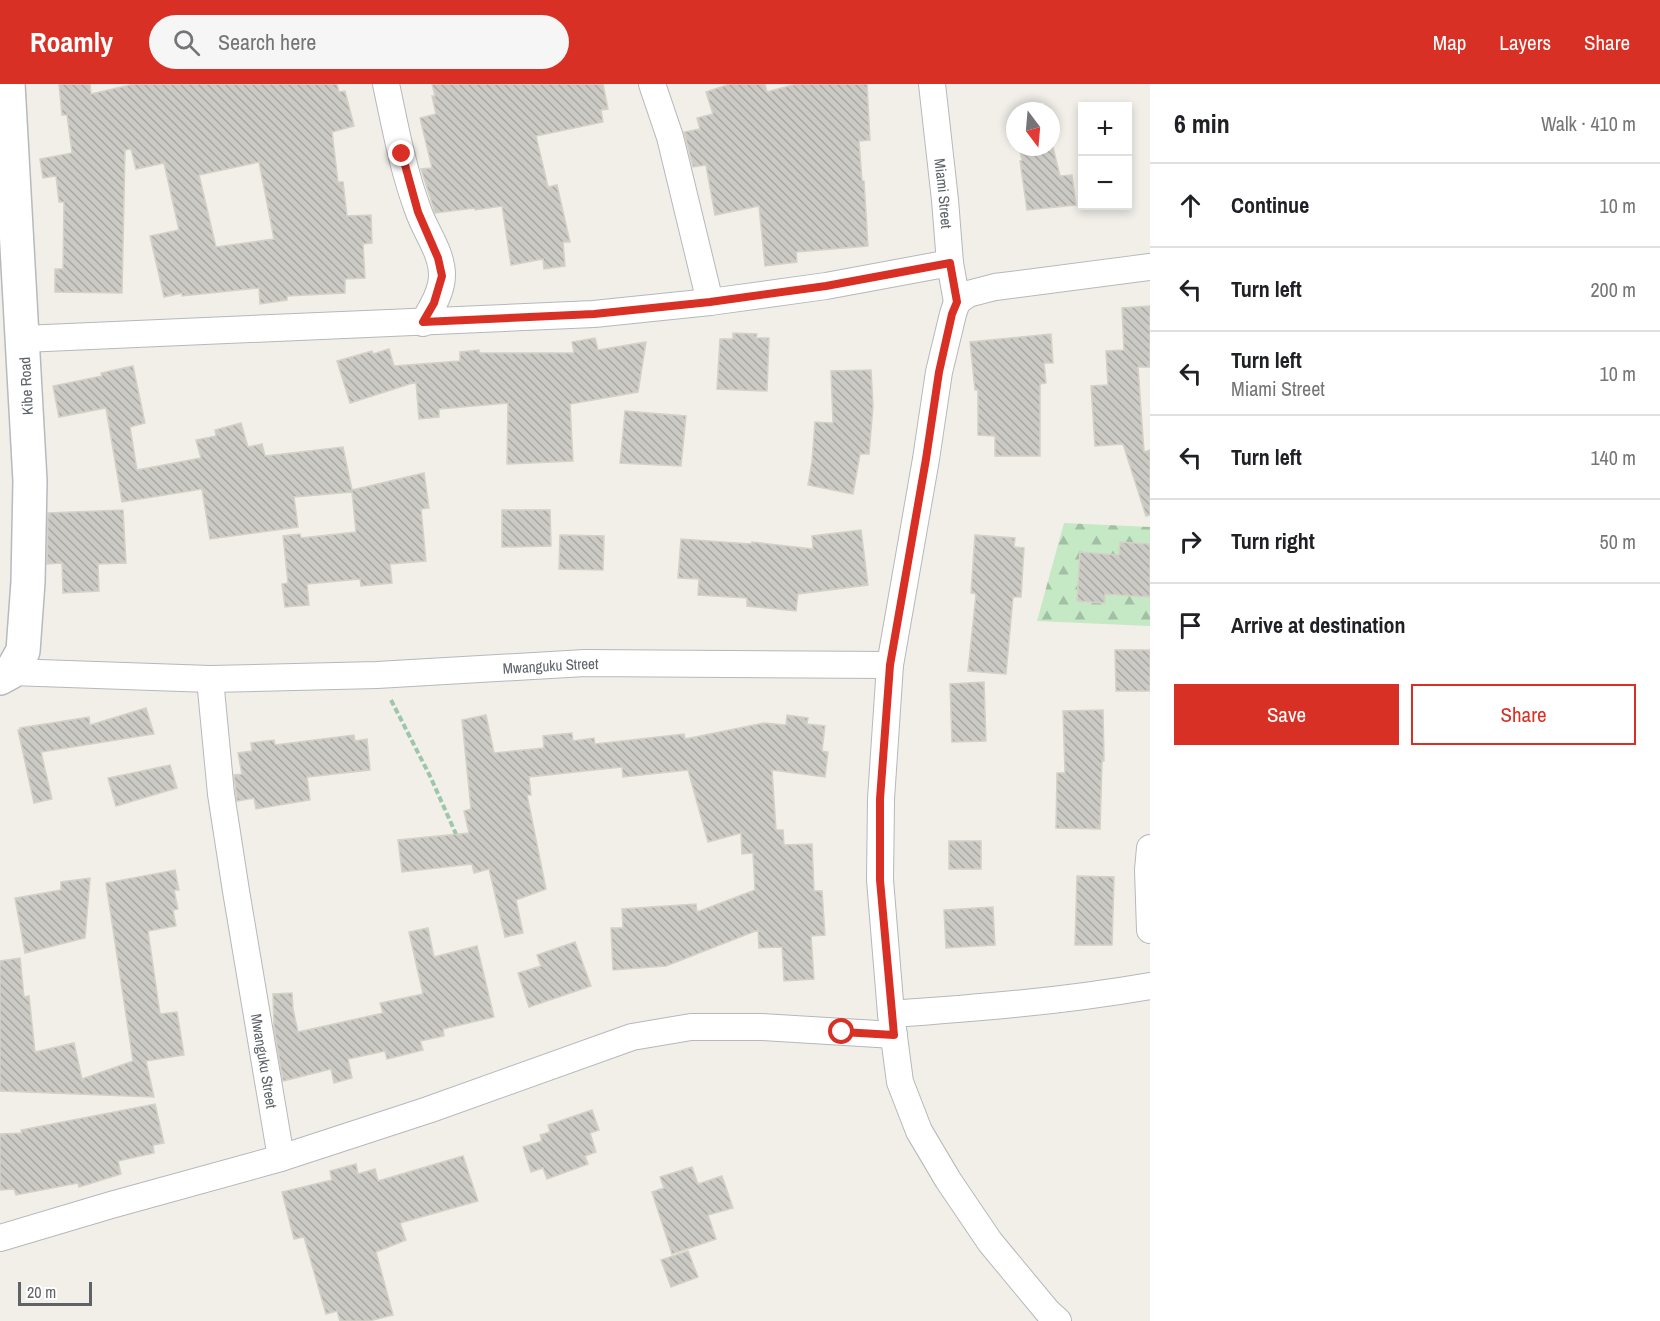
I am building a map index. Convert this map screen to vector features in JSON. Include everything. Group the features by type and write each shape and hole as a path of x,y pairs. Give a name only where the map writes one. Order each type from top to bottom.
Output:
{"street":[{"name":"Kibe Road","path":"5,675 23,651 28,582 30,481 23,339 8,231 8,84"},
{"path":"386,84 410,188 438,258 442,276 434,303 423,322"},
{"path":"652,84 670,137 710,302"},
{"name":"Miami Street","path":"932,84 950,263 957,302"},
{"path":"23,339 594,314 710,302 826,286 950,263"},
{"path":"1058,1321 990,1242 948,1180 919,1131 900,1082 880,880 880,799 890,665 939,372 952,314 957,302 968,294 995,287 1150,267"},
{"name":"Mwanguku Street","path":"5,675 210,679 377,675 585,663 890,665"},
{"name":"Mwanguku Street","path":"210,679 221,794 281,1158"},
{"path":"1150,848 1148,870 1150,930"},
{"path":"0,1238 281,1158 428,1110 632,1037 691,1027 893,1025 974,1009 1088,997 1150,986"}],"path":[{"path":"377,675 414,743 456,834"}],"green space":[{"path":"1064,523 1150,527 1150,626 1037,621"}],"building":[{"path":"59,84 90,84 91,94 134,84 337,84 339,92 345,91 354,126 332,132 338,182 343,182 347,216 371,215 372,243 363,244 365,278 345,279 345,293 287,296 287,300 260,304 259,288 182,296 182,293 164,297 150,236 179,230 164,163 136,169 131,149 125,150 122,293 55,292 55,269 63,269 64,202 59,202 56,176 43,178 40,159 72,153 67,115 62,115","holes":["259,162 274,239 216,247 199,175"]},
{"path":"432,84 603,84 608,109 601,110 603,122 536,136 548,187 557,185 570,242 563,242 565,266 544,269 543,259 511,265 502,206 435,213 421,169 432,168 420,118 436,114"},
{"path":"730,84 765,84 767,92 796,84 867,84 870,140 859,141 868,246 796,252 797,262 765,266 759,206 715,215 706,165 693,167 684,132 700,129 697,118 713,114 706,92"},
{"path":"1021,156 1055,156 1060,176 1072,175 1076,205 1027,210 1020,161"},
{"path":"1150,306 1150,367 1138,367 1144,452 1150,450 1150,515 1146,516 1123,444 1095,446 1091,386 1108,385 1106,351 1124,350 1122,308"},
{"path":"733,333 757,334 756,338 769,338 767,391 717,389 720,339 733,339"},
{"path":"1051,334 1053,363 1044,363 1046,383 1040,384 1040,456 995,456 995,436 978,435 978,390 975,390 970,342"},
{"path":"595,338 598,350 646,342 638,392 570,404 573,461 507,464 508,403 439,409 439,417 419,419 416,382 350,403 337,361 372,351 373,354 389,349 394,366 460,361 460,352 479,350 479,353 574,353 572,342"},
{"path":"133,366 145,423 130,427 137,470 201,458 196,440 216,436 215,430 241,423 248,447 262,444 265,456 343,447 352,490 424,473 429,508 421,509 426,561 390,564 392,583 361,586 360,579 307,584 309,605 285,607 282,584 288,583 283,536 300,534 301,538 356,532 352,492 294,497 298,527 210,539 202,489 122,502 106,408 59,417 53,386 102,376 101,373"},
{"path":"871,370 873,406 869,454 860,454 853,494 808,485 815,422 833,423 831,371"},
{"path":"625,411 686,416 681,466 620,463"},
{"path":"123,510 126,563 98,564 99,591 63,593 62,563 47,564 48,513"},
{"path":"502,510 550,510 551,546 502,547"},
{"path":"861,530 868,585 798,594 796,611 747,606 747,598 698,595 699,579 678,578 681,539 751,544 752,542 813,549 812,536"},
{"path":"560,535 604,536 603,570 559,569"},
{"path":"975,535 1015,538 1014,547 1024,548 1021,597 1013,597 1006,674 968,671 976,594 971,593"},
{"path":"1120,542 1150,544 1150,597 1105,594 1105,603 1077,601 1080,552 1119,555"},
{"path":"1115,650 1150,650 1150,691 1116,691"},
{"path":"984,682 986,741 952,742 950,684"},
{"path":"146,708 154,734 41,752 52,799 34,803 18,730 20,728 89,717 90,725"},
{"path":"1103,710 1104,761 1102,761 1100,829 1056,828 1057,773 1065,773 1063,711"},
{"path":"486,715 494,753 544,748 543,736 572,733 573,741 594,738 595,744 684,734 685,739 764,723 786,725 787,715 808,718 807,724 825,726 822,751 828,752 825,777 772,770 776,830 783,830 784,845 812,844 814,891 822,891 825,935 811,936 814,979 784,981 782,947 759,948 758,930 666,966 613,970 611,928 623,928 622,909 696,904 697,912 755,890 753,853 742,854 741,833 708,842 688,770 623,777 622,767 529,777 531,795 527,795 546,889 516,900 523,933 505,937 489,869 474,873 472,864 402,872 398,840 469,833 464,811 471,809 462,720"},
{"path":"354,735 355,741 367,739 370,770 307,777 310,800 256,809 254,798 237,801 234,775 242,774 238,753 252,751 251,743 274,740 275,745"},
{"path":"170,765 177,788 116,806 108,778"},
{"path":"949,841 981,841 981,869 949,869"},
{"path":"175,870 179,890 174,890 178,909 173,910 176,926 148,931 160,1014 177,1012 184,1055 146,1061 154,1097 0,1091 0,961 20,958 24,997 29,996 35,1052 74,1043 82,1079 133,1061 106,883"},
{"path":"1077,876 1114,877 1112,945 1075,945"},
{"path":"90,878 85,938 25,953 15,898 61,890 61,882"},
{"path":"993,907 995,945 946,948 944,910"},
{"path":"428,928 434,957 477,946 494,1017 443,1029 444,1036 420,1041 423,1050 387,1059 385,1051 348,1059 352,1078 334,1083 331,1069 283,1081 274,1028 273,994 292,993 298,1032 383,1013 380,1003 423,994 409,932"},
{"path":"575,942 591,986 529,1007 518,973 541,966 537,955"},
{"path":"155,1104 164,1143 153,1145 154,1153 118,1161 121,1174 79,1187 78,1183 16,1195 14,1189 0,1190 0,1134 22,1133 21,1130"},
{"path":"592,1110 599,1130 590,1133 596,1152 585,1156 588,1164 547,1179 543,1168 531,1172 523,1147 542,1141 540,1135 550,1132 548,1125"},
{"path":"463,1156 478,1201 400,1223 406,1240 376,1252 393,1315 369,1321 340,1321 337,1311 326,1314 304,1237 294,1239 282,1192 332,1180 330,1171 356,1164 358,1174 375,1169 378,1181"},
{"path":"692,1167 698,1184 722,1176 733,1208 708,1215 716,1239 672,1254 652,1192 664,1188 660,1177"},
{"path":"688,1251 698,1277 671,1287 661,1260"}],"route":[{"path":"402,154 410,188 438,258 442,276 434,303 423,322 594,314 710,302 826,286 950,263 957,302 952,314 939,372 909,565 890,665 880,799 880,880 884,945 894,1035 842,1032"}]}
